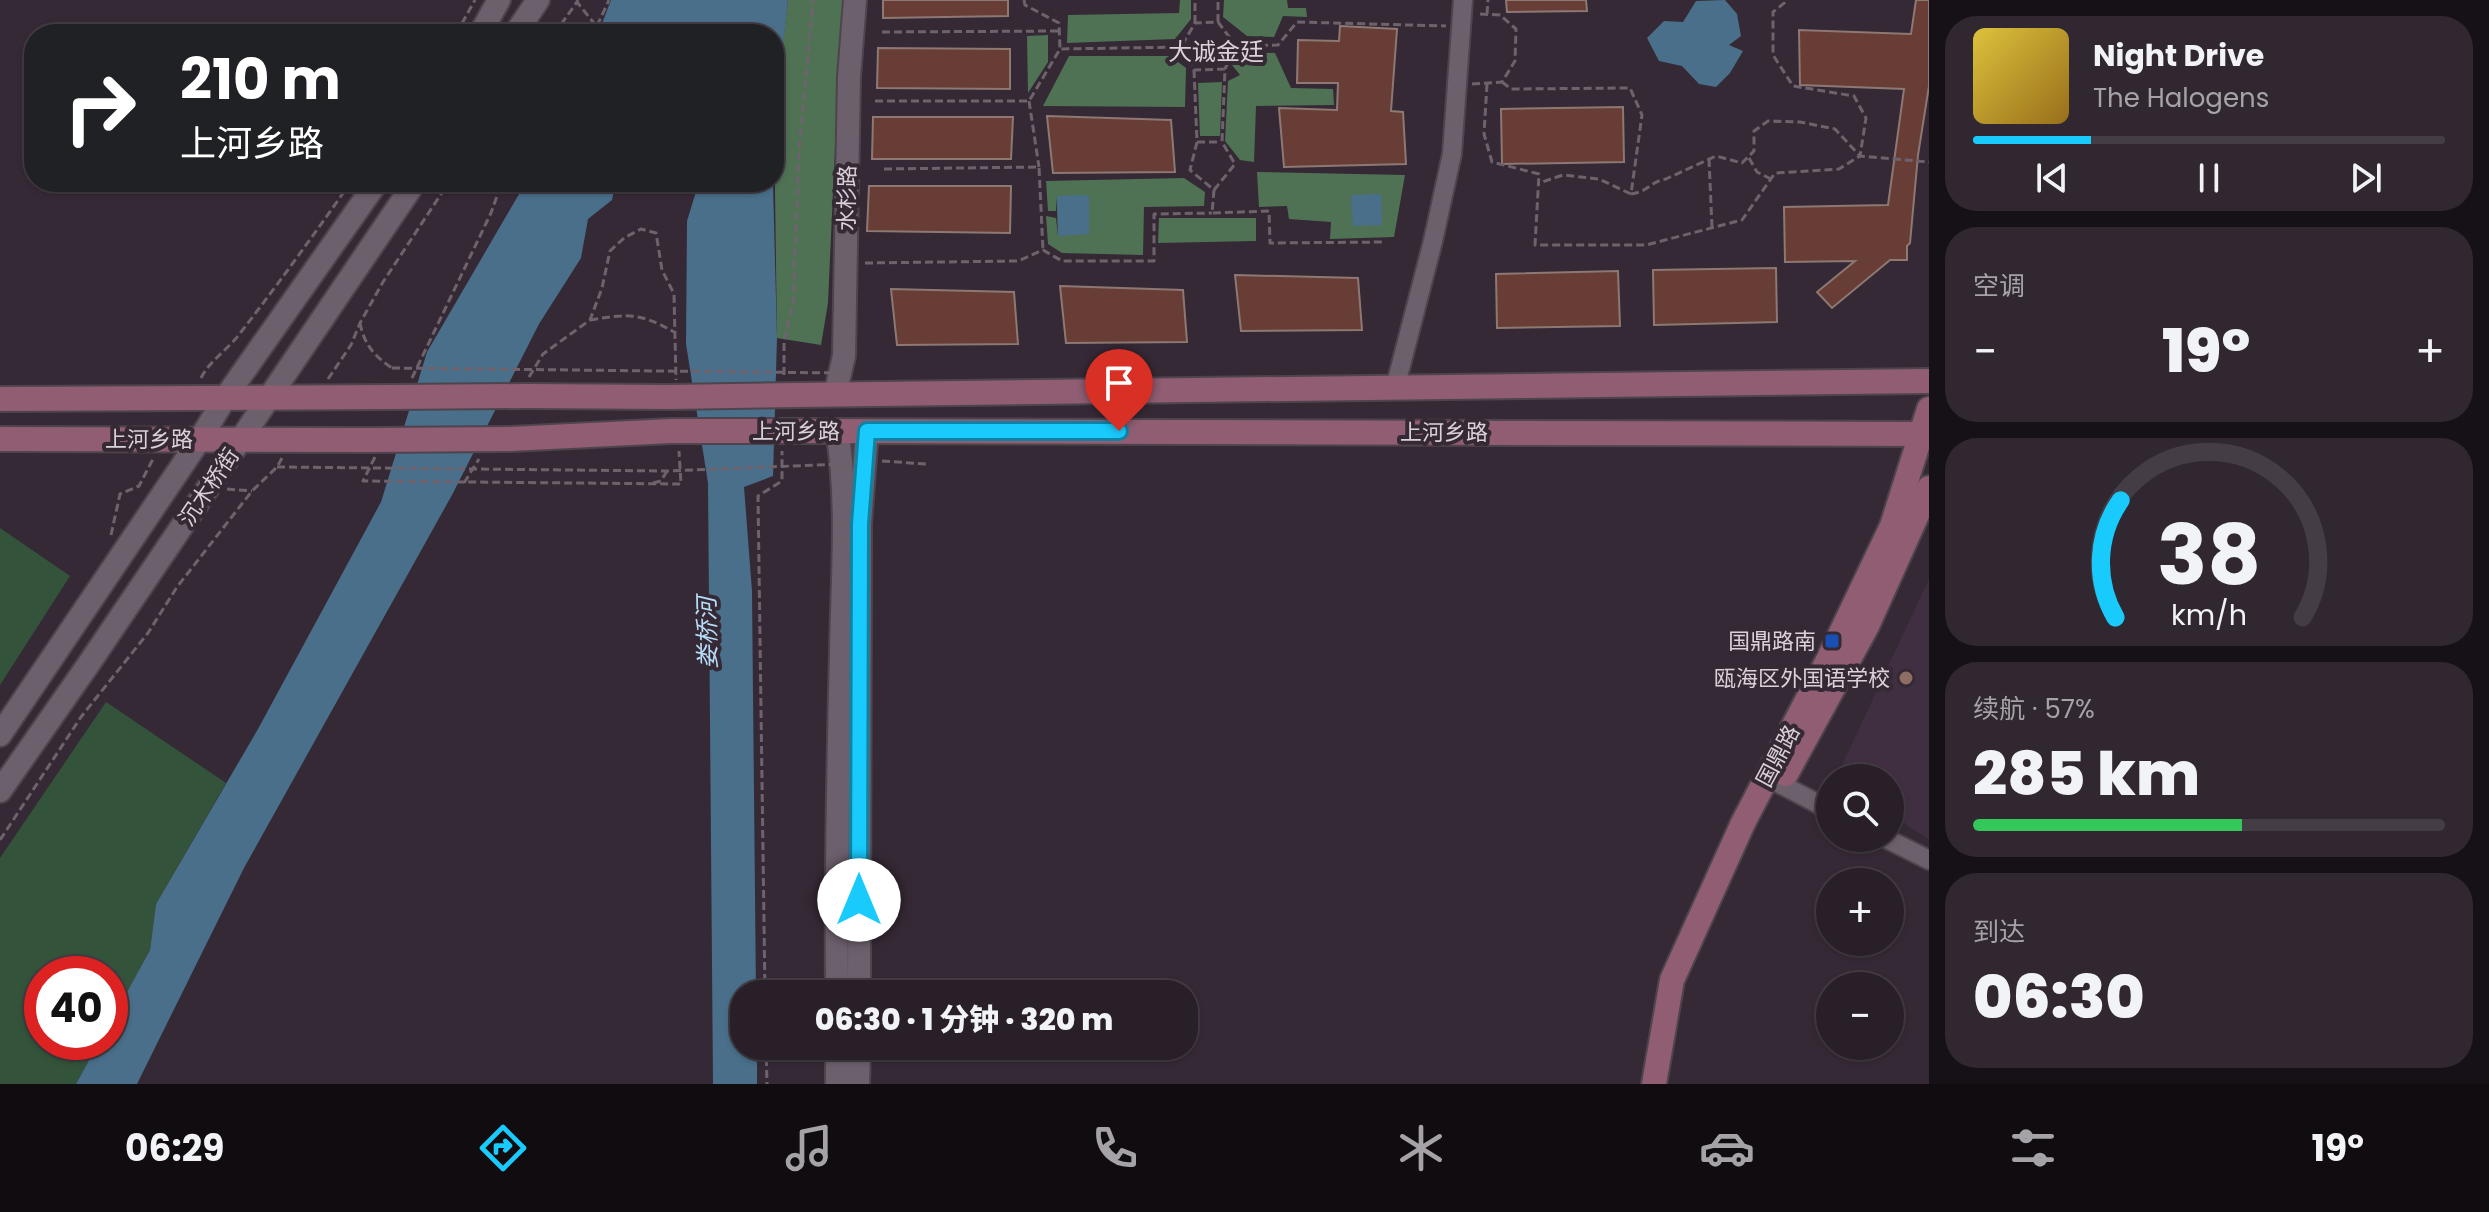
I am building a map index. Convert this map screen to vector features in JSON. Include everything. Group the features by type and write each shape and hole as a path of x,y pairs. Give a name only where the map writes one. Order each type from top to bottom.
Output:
{"main road":[{"name":"上河乡路","path":"0,399 390,397 527,388 790,392 837,384 1395,388 1929,381"},
{"name":"国鼎路","path":"1654,1084 1672,980 1743,823 1829,658 1892,526 1926,434 1929,409"},
{"name":"上河乡路","path":"0,439 292,440 373,446 675,435 789,440 837,430 1926,434"},
{"name":"国鼎路","path":"1669,1084 1686,986 1735,869 1867,626 1929,488"}],"street":[{"path":"486,24 499,0"},
{"path":"522,24 538,0"},
{"name":"水杉路","path":"837,384 844,356 849,77 855,0"},
{"path":"1395,388 1452,154 1462,13"},
{"name":"沉木桥街","path":"0,735 225,398 370,192"},
{"name":"沉木桥街","path":"0,791 408,192"},
{"path":"837,430 842,464 843,549 836,867 837,980"},
{"path":"859,980 860,524 867,431"},
{"path":"1780,784 1816,803"},
{"path":"1904,848 1929,860"},
{"path":"837,1060 837,1084"},
{"path":"858,1084 859,1060"}],"path":[{"path":"462,24 475,0"},
{"path":"598,24 609,0"},
{"path":"790,392 784,341 793,303 799,151 813,0"},
{"path":"1024,0 1025,5 1059,23 1060,31 1060,49 1029,101 1039,167 1043,250"},
{"path":"1181,47 1195,23 1195,0"},
{"path":"1218,0 1218,22 1236,46"},
{"path":"1487,14 1488,0"},
{"path":"1788,0 1773,12 1773,55 1793,86 1854,96 1866,118 1860,156"},
{"path":"561,24 578,1 595,24"},
{"path":"1236,46 1278,45 1297,22 1462,13 1500,15 1516,29 1515,61 1502,82"},
{"path":"1195,23 1218,22"},
{"path":"882,32 1060,31"},
{"path":"1212,213 1214,190 1235,164 1222,142 1225,69 1236,46"},
{"path":"1060,49 1181,47"},
{"path":"1181,47 1194,70 1197,142 1190,170 1214,190"},
{"path":"1194,70 1225,69"},
{"path":"1457,84 1502,82 1511,89 1630,88 1642,115 1631,194"},
{"path":"1487,84 1484,134 1492,162 1539,174 1535,245 1646,245 1742,220 1775,173 1839,169 1860,156 1929,162"},
{"path":"875,101 1029,101"},
{"path":"1538,183 1563,175 1599,179 1631,194 1644,192 1658,180 1716,156 1742,163 1754,151 1754,131 1768,121 1800,122 1835,129 1860,156"},
{"path":"1197,142 1222,142"},
{"path":"1748,156 1757,172 1771,179"},
{"path":"1709,159 1713,228"},
{"path":"884,169 1039,167"},
{"path":"314,398 351,345 383,282 442,192"},
{"path":"410,382 498,192"},
{"path":"1043,250 1062,261 1154,261 1154,214 1269,211 1270,243 1385,242"},
{"path":"590,320 602,288 610,251 624,238 641,229 656,233 662,270 674,294 673,388"},
{"path":"846,263 1018,261 1043,250"},
{"path":"527,388 543,354 590,320 633,315 651,319 675,332"},
{"path":"360,323 363,338 377,358 392,368 837,384"},
{"path":"373,446 363,481 681,484 675,435"},
{"path":"0,840 81,717 148,633 177,587 242,503 277,467 292,440"},
{"path":"765,980 758,496 782,481 789,440"},
{"path":"464,483 480,457"},
{"path":"277,467 667,471 842,464"},
{"path":"645,485 661,481 667,471"},
{"path":"766,1060 767,1084"}],"shaded area":[{"name":"瓯海区外国语学校","path":"1929,579 1929,839 1904,824 1904,764 1843,764"}],"green space":[{"path":"788,0 845,0 839,59 828,303 821,345 777,338 775,192 784,192 784,33"},
{"path":"1180,0 1191,0 1191,19 1175,39 1067,43 1068,15 1179,13"},
{"path":"1224,0 1287,0 1288,8 1306,8 1307,17 1283,16 1274,37 1247,36 1223,17"},
{"path":"1048,35 1048,62 1028,93 1027,36"},
{"path":"1239,52 1275,53 1291,88 1333,89 1334,105 1256,106 1254,162 1240,160 1225,141 1228,81 1240,75 1232,65"},
{"path":"1069,56 1170,56 1186,68 1185,107 1043,106"},
{"path":"1222,82 1220,136 1200,136 1198,83"},
{"path":"1257,172 1405,175 1394,237 1330,239 1331,222 1289,219 1287,206 1259,207"},
{"path":"1184,178 1205,192 1204,206 1144,207 1143,255 1062,253 1048,244 1046,216 1056,218 1058,236 1057,196 1056,211 1048,211 1046,181"},
{"path":"1159,218 1256,218 1256,241 1158,243"},
{"path":"0,528 70,576 0,685"},
{"path":"106,702 226,783 156,904 150,950 128,990 128,956 24,956 24,1060 89,1060 76,1084 0,1084 0,858"}],"water":[{"path":"611,0 788,0 784,37 784,24 602,24"},
{"path":"1725,0 1737,14 1741,36 1729,45 1743,51 1730,73 1716,87 1699,84 1682,66 1659,61 1647,38 1664,21 1683,22 1696,1"},
{"path":"520,192 614,192 612,200 588,219 581,258 539,324 452,495 244,868 137,1084 76,1084 89,1060 128,1060 128,990 150,950 156,904 258,729 381,502 427,352"},
{"path":"696,192 773,192 777,338 773,476 744,487 752,591 756,980 730,980 730,1060 757,1060 757,1084 713,1084 708,483 686,344 687,221"},
{"path":"1381,194 1382,225 1353,226 1351,195"},
{"path":"1089,195 1089,234 1058,236 1057,196"}],"building":[{"path":"883,0 1008,0 1008,16 883,18"},
{"path":"1506,0 1586,0 1587,11 1507,12"},
{"path":"1916,0 1929,0 1929,86 1907,260 1890,260 1832,308 1817,292 1855,261 1785,262 1784,207 1888,205 1904,89 1800,85 1799,30 1911,34"},
{"path":"1340,26 1397,29 1391,111 1403,112 1406,164 1284,167 1279,108 1337,110 1338,83 1297,83 1298,40 1339,41"},
{"path":"878,48 1010,49 1010,89 877,88"},
{"path":"1623,107 1624,162 1502,164 1501,109"},
{"path":"1047,116 1171,120 1175,172 1053,173"},
{"path":"873,117 1013,117 1011,159 872,159"},
{"path":"869,186 1011,186 1010,233 867,231"},
{"path":"1776,268 1777,322 1654,325 1653,270"},
{"path":"1618,271 1620,326 1497,328 1496,274"},
{"path":"1235,275 1358,278 1362,330 1241,331"},
{"path":"1060,286 1183,290 1187,342 1066,343"},
{"path":"891,289 1014,292 1018,344 897,345"}],"place":[{"name":"国鼎路南","path":"1832,641"},
{"name":"瓯海区外国语学校","path":"1906,678"}],"district":[{"name":"大诚金廷","path":"1216,51"}],"route":[{"path":"859,900 860,524 867,431 1119,431"}],"water label":[{"name":"娄桥河","path":"707,633"}]}
